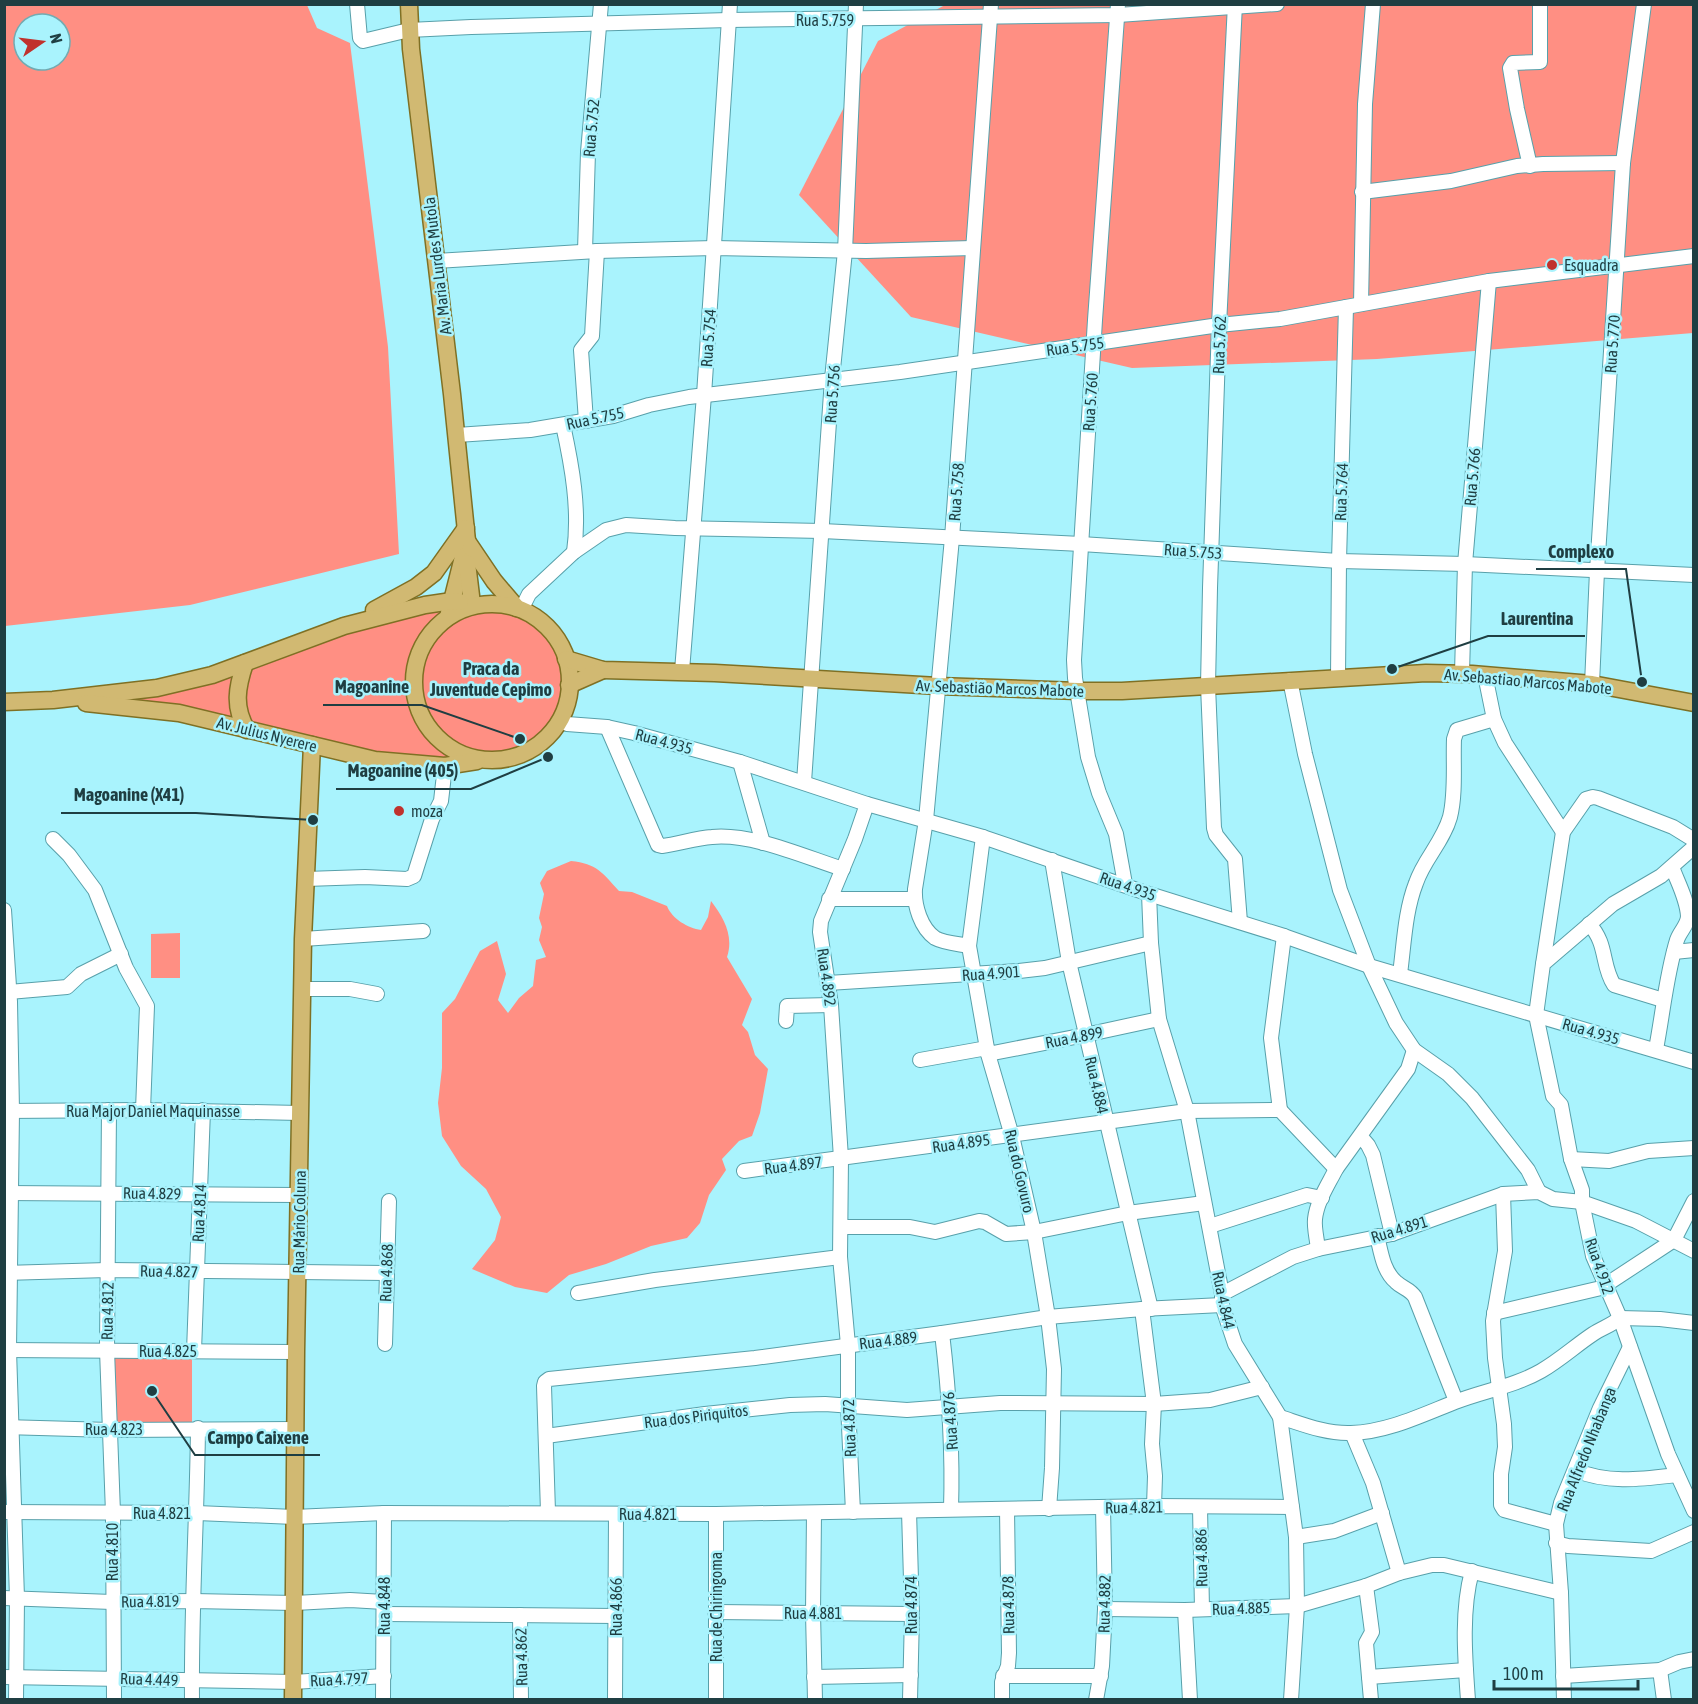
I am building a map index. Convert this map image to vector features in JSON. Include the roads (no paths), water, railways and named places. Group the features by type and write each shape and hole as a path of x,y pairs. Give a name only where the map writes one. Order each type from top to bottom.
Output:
{"main road":[{"name":"Av. Maria Lurdes Mutola","path":"407,4 457,435 466,535"},
{"path":"407,4 417,150 476,604"},
{"path":"466,535 494,581 519,609"},
{"path":"450,609 476,604 506,605 519,609 536,618 549,629 559,643 566,659 568,693 560,720 548,736 532,749 513,757 487,760 465,756 451,749 436,737 424,721 417,703 414,683 416,664 423,645 450,609 466,535"},
{"path":"338,628 420,585 466,535"},
{"name":"Av. Julius Nyerere","path":"4,702 53,700 157,688 212,675 338,628 407,609 450,609"},
{"name":"Av. Sebastião Marcos Mabote","path":"566,659 603,670 682,671 938,686 1078,691 1122,691 1396,675"},
{"path":"246,663 237,692 241,719 247,730"},
{"name":"Av. Sebastião Marcos Mabote","path":"568,693 603,670"},
{"name":"Av. Sebastiao Marcos Mabote","path":"1396,675 1462,673 1592,684 1694,703"},
{"name":"Av. Julius Nyerere","path":"53,700 179,712 312,749 375,760 445,766 487,760"},
{"name":"Rua Mário Coluna","path":"293,1700 303,939 312,749"}],"street":[{"name":"Rua 5.759","path":"357,4 361,40 409,30 729,20 855,20 990,10 1118,10 1277,4"},
{"name":"Rua 5.752","path":"586,421 581,350 592,336 588,152 601,4"},
{"name":"Rua 5.754","path":"682,671 704,395 730,4"},
{"name":"Rua 5.756","path":"804,782 832,379 844,251 856,4"},
{"path":"1361,304 1365,104 1372,4"},
{"path":"1530,166 1510,68 1513,63 1539,63 1540,4"},
{"name":"Rua 5.770","path":"1592,684 1623,163 1644,4"},
{"name":"Rua 5.762","path":"1235,6 1220,325 1209,686 1214,828 1216,835 1235,859 1240,922"},
{"name":"Rua 5.758","path":"969,946 936,938 920,917 915,898 916,875 926,820 952,538 990,10"},
{"name":"Rua 5.760","path":"1118,10 1093,344 1074,660 1088,757 1099,793 1116,834 1125,884"},
{"path":"1362,192 1451,181 1530,166 1623,163"},
{"path":"436,261 591,251 714,248 844,251 972,248"},
{"name":"Rua 5.755","path":"457,435 530,430 586,421 670,400 900,372 1220,325 1280,319 1489,281 1694,256"},
{"name":"Rua 5.766","path":"1462,673 1465,564 1489,281"},
{"name":"Rua 5.764","path":"1338,678 1338,561 1346,307"},
{"path":"563,425 574,493 576,529 574,552"},
{"name":"Rua 5.753","path":"519,609 529,594 574,552 598,535 615,527 626,525 822,531 1081,544 1338,561 1465,564 1694,575"},
{"path":"1485,675 1494,719 1505,743 1563,832"},
{"path":"1290,680 1305,754 1340,890 1369,966 1396,1023 1414,1050 1448,1074 1472,1098 1528,1170 1539,1192"},
{"path":"1400,974 1404,937 1416,883 1449,820 1452,806 1454,739 1460,728 1494,719"},
{"name":"Rua 4.935","path":"560,720 567,724 607,727 740,762 867,804 983,837 1369,966 1694,1062"},
{"path":"607,727 658,844 662,846 713,837 736,837 763,843 843,869"},
{"path":"740,762 763,843"},
{"path":"306,879 365,876 407,879 414,876 429,829 441,801 445,766"},
{"path":"1536,1015 1563,832 1581,804 1593,797 1672,827 1694,840"},
{"name":"Rua 4.892","path":"840,1257 841,1158 831,1005 820,932 821,921 867,804"},
{"name":"Rua do Govuro","path":"983,837 969,946 988,1051 1012,1136 1034,1232 1048,1317 1054,1368 1050,1509"},
{"path":"53,839 69,855 95,890 121,954 147,1006 144,1110"},
{"path":"1544,964 1613,904 1661,876 1694,847"},
{"name":"Rua 4.884","path":"1052,860 1069,962 1128,1213 1146,1309 1154,1404 1152,1444 1155,1476 1154,1506"},
{"path":"1656,1049 1663,1014 1663,1000 1674,952 1688,917 1672,867"},
{"name":"Rua 4.844","path":"1149,894 1151,943 1159,1019 1187,1111 1222,1299 1235,1344 1280,1417 1296,1537 1297,1606 1291,1700"},
{"path":"830,899 915,898"},
{"path":"4,910 9,992 7,1350 10,1677 16,1700"},
{"path":"1589,924 1603,945 1614,985 1663,1000"},
{"path":"303,939 423,931"},
{"path":"1284,936 1271,1038 1280,1110 1336,1169"},
{"name":"Rua 4.901","path":"828,983 1028,970 1151,943"},
{"path":"1674,952 1694,950"},
{"path":"9,992 67,987 81,974 121,954"},
{"path":"303,988 350,989 377,994"},
{"path":"786,1021 787,1006 831,1005"},
{"name":"Rua 4.912","path":"1536,1015 1553,1096 1561,1105 1571,1159 1582,1190 1582,1202 1593,1256 1620,1318 1660,1432 1694,1511"},
{"name":"Rua 4.899","path":"920,1060 1085,1035 1159,1019"},
{"path":"1317,1249 1315,1220 1322,1198 1336,1169 1408,1069 1414,1050"},
{"name":"Rua 4.812","path":"109,1110 106,1350 112,1513"},
{"name":"Rua Major Daniel Maquinasse","path":"8,1111 203,1110 300,1113"},
{"name":"Rua 4.814","path":"194,1351 203,1110"},
{"name":"Rua 4.895","path":"841,1158 1187,1111 1280,1110"},
{"path":"1360,1137 1368,1145 1373,1155 1392,1234"},
{"path":"1571,1159 1609,1161 1648,1151 1694,1148"},
{"name":"Rua 4.897","path":"744,1171 841,1158"},
{"name":"Rua 4.891","path":"1222,1299 1293,1257 1317,1249 1392,1234 1503,1194 1539,1192 1553,1199 1582,1202 1636,1221 1694,1251"},
{"name":"Rua 4.829","path":"8,1193 299,1195"},
{"path":"1503,1194 1505,1251 1494,1313 1495,1358 1505,1447 1500,1474 1502,1508 1557,1524"},
{"path":"1210,1226 1307,1196 1322,1198"},
{"path":"1494,1313 1601,1288 1674,1240 1694,1201"},
{"name":"Rua 4.868","path":"385,1344 389,1202"},
{"path":"841,1227 910,1227 935,1232 979,1221 992,1225 1006,1234 1034,1232 1128,1213 1204,1203"},
{"path":"1377,1236 1386,1270 1397,1283 1411,1291 1415,1297 1456,1401"},
{"path":"578,1293 655,1280 840,1257"},
{"name":"Rua 4.872","path":"840,1257 848,1344 848,1405 853,1512"},
{"name":"Rua 4.827","path":"8,1273 107,1270 386,1273"},
{"name":"Rua 4.889","path":"546,1436 544,1386 547,1380 755,1358 1048,1317 1146,1309 1222,1299"},
{"path":"1280,1417 1332,1432 1352,1433 1386,1427 1499,1388 1543,1370 1559,1361 1594,1333 1620,1318 1694,1323"},
{"name":"Rua 4.876","path":"942,1333 953,1454 951,1509"},
{"name":"Rua Alfredo Nhabanga","path":"1564,1700 1557,1524 1561,1503 1600,1408 1630,1347"},
{"name":"Rua 4.825","path":"7,1350 296,1352"},
{"name":"Rua dos Piriquitos","path":"546,1436 790,1405 848,1405 907,1410 999,1403 1154,1404 1210,1401 1262,1387"},
{"name":"Rua 4.823","path":"8,1427 110,1430 295,1429"},
{"path":"192,1700 198,1428"},
{"path":"1352,1433 1372,1483 1399,1573"},
{"path":"546,1436 548,1512"},
{"path":"1575,1470 1587,1475 1634,1480 1677,1474"},
{"name":"Rua 4.821","path":"9,1512 197,1513 294,1517 384,1513 716,1514 1154,1506 1292,1507"},
{"name":"Rua 4.882","path":"1096,1700 1101,1676 1105,1609 1103,1507"},
{"name":"Rua 4.886","path":"1200,1507 1202,1609"},
{"name":"Rua 4.878","path":"1002,1700 1003,1676 1008,1666 1009,1653 1007,1509"},
{"name":"Rua 4.874","path":"909,1511 912,1614 910,1700"},
{"name":"Rua 4.810","path":"112,1513 114,1700"},
{"name":"Rua 4.848","path":"383,1700 384,1513"},
{"path":"814,1513 815,1700"},
{"path":"1296,1537 1334,1531 1382,1513"},
{"name":"Rua 4.866","path":"615,1700 616,1514"},
{"name":"Rua de Chiringoma","path":"716,1514 716,1700"},
{"path":"1556,1543 1568,1546 1651,1551 1694,1532"},
{"name":"Rua 4.885","path":"1105,1609 1185,1610 1297,1606 1366,1586 1399,1573 1432,1565 1472,1571 1561,1593"},
{"path":"1468,1700 1465,1617 1472,1571"},
{"path":"1366,1586 1372,1632 1366,1644 1371,1700"},
{"name":"Rua 4.819","path":"11,1598 112,1602 193,1600 295,1603 350,1600 384,1608 520,1615 616,1616"},
{"path":"1185,1610 1190,1700"},
{"name":"Rua 4.881","path":"715,1612 912,1614"},
{"name":"Rua 4.862","path":"520,1615 522,1700"},
{"path":"1563,1676 1660,1670 1694,1659"},
{"path":"1369,1677 1466,1670"},
{"path":"1660,1670 1664,1700"},
{"name":"Rua 4.797","path":"294,1682 384,1676"},
{"path":"814,1677 911,1676"},
{"path":"1003,1676 1101,1676"},
{"name":"Rua 4.449","path":"10,1677 294,1682"}],"place":[{"name":"Esquadra","path":"1552,265"},
{"name":"Laurentina","path":"1392,669"},
{"name":"Complexo","path":"1642,682"},
{"name":"Magoanine","path":"520,739"},
{"name":"Magoanine (405)","path":"548,757"},
{"name":"moza","path":"399,811"},
{"name":"Magoanine (X41)","path":"313,820"},
{"name":"Campo Caixene","path":"152,1391"}],"district":[{"name":"Praca da Juventude Cepimo","path":"491,678"}]}
